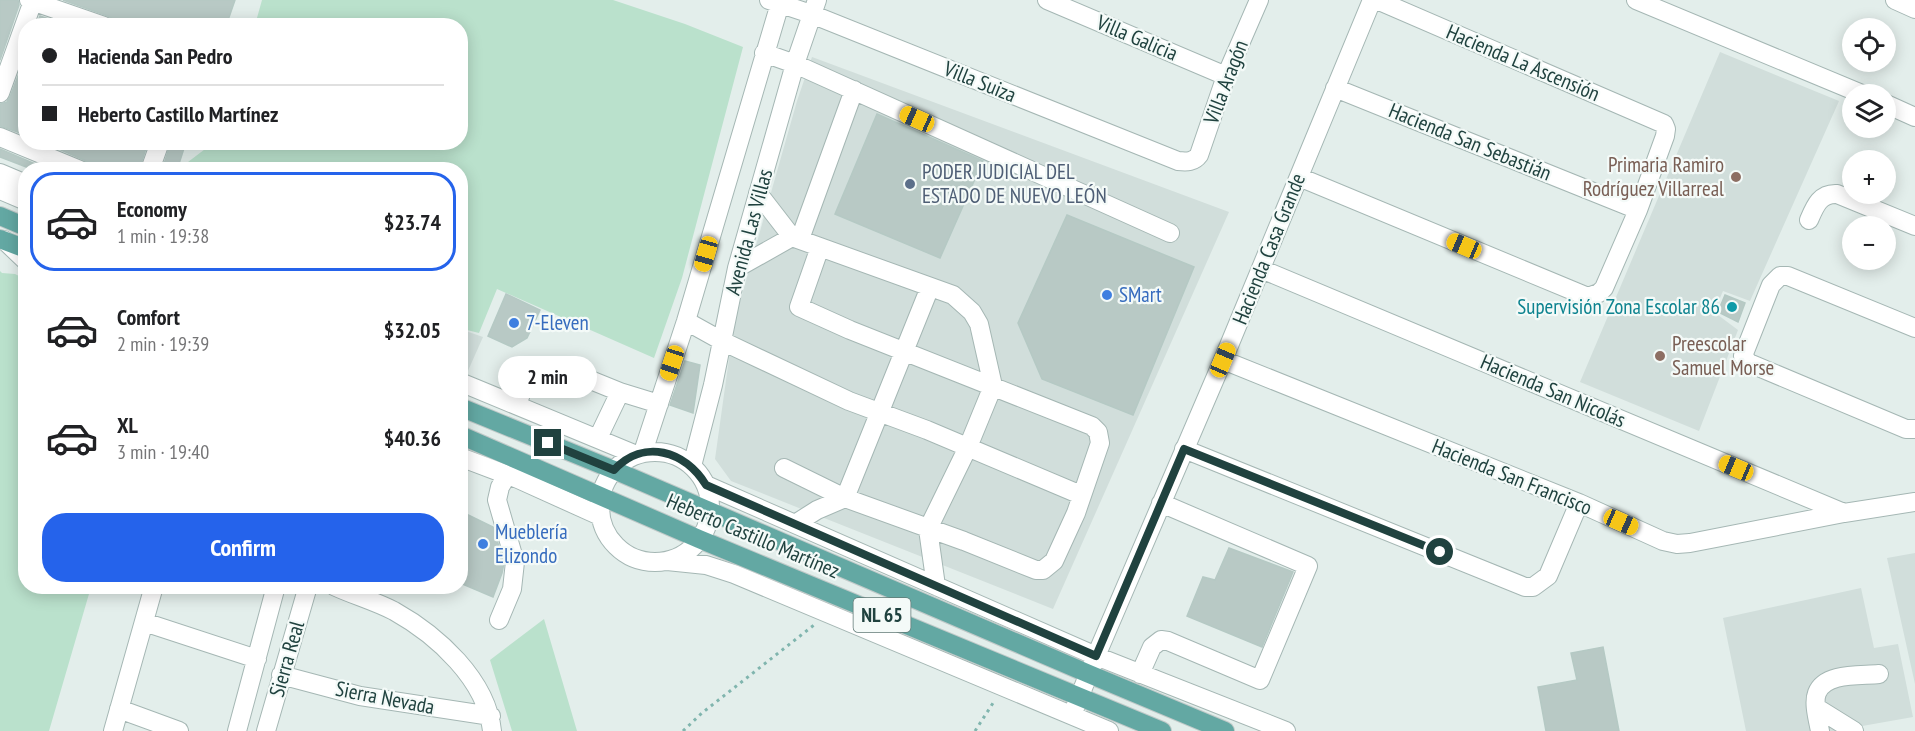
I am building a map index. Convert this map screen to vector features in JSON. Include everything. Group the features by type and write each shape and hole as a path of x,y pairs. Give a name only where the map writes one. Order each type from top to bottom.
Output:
{"main road":[{"path":"0,216 18,223"},
{"path":"2,240 18,246"},
{"name":"Heberto Castillo Martínez","path":"468,410 614,470 1225,731"},
{"name":"Heberto Castillo Martínez","path":"468,438 699,539 1162,731"}],"street":[{"name":"Villa Galicia","path":"1047,0 1226,76"},
{"name":"Villa Aragón","path":"1192,161 1199,155 1226,76 1258,0"},
{"name":"Hacienda Casa Grande","path":"1072,715 1223,360 1372,0"},
{"name":"Hacienda La Ascensión","path":"1377,0 1659,121 1666,129 1665,136 1638,210"},
{"path":"1636,0 1842,86"},
{"path":"1895,0 1915,9"},
{"path":"25,18 31,1 81,18"},
{"name":"Villa Suiza","path":"776,1 814,7 1178,161 1192,161"},
{"name":"Avenida Las Villas","path":"638,453 659,404 686,321 764,53 776,1"},
{"name":"Avenida Las Villas","path":"692,466 713,386 737,268 795,64 814,7"},
{"path":"0,93 18,40"},
{"path":"764,53 854,90 1170,233"},
{"name":"Hacienda San Sebastián","path":"1335,88 1638,210"},
{"path":"737,268 796,238 854,90"},
{"path":"1896,108 1915,117"},
{"path":"0,137 18,146"},
{"path":"25,150 48,162"},
{"path":"0,173 18,181"},
{"path":"1299,177 1587,297 1594,296 1604,288 1638,210"},
{"path":"0,190 18,198"},
{"path":"759,193 796,238 952,295 972,312 979,324 993,386 968,447 928,529 936,586"},
{"path":"1809,220 1816,204 1823,196 1837,194 1915,226"},
{"path":"2,240 18,254"},
{"path":"784,468 845,498 1036,570 1042,570 1054,561 1082,495 1100,443 1098,432 1092,426 1028,403 993,386 850,330 799,307 820,247"},
{"name":"Hacienda San Nicolás","path":"1261,269 1844,513"},
{"path":"1915,328 1788,276 1780,276 1771,285 1744,351 1745,360 1906,429 1915,429"},
{"path":"795,524 817,510 845,498 930,287"},
{"path":"686,321 722,341 849,401 968,447 1082,495"},
{"name":"Hacienda San Francisco","path":"1223,360 1579,503 1662,541 1677,544 1690,543 1844,513 1915,502"},
{"path":"517,405 526,380 537,369 546,366 556,366 620,392 659,404"},
{"path":"468,385 638,453 664,453 692,466 706,485 710,511 699,539 690,549 667,561"},
{"path":"598,438 620,392"},
{"path":"1184,449 1525,586 1533,587 1548,576 1579,503"},
{"path":"638,453 614,470 602,497 600,516 608,537 628,555 653,562 667,561 706,566 734,574 1109,731"},
{"path":"468,460 600,516"},
{"path":"468,471 487,467"},
{"path":"500,620 512,589 514,562 497,500 500,487 507,475"},
{"path":"706,485 1096,656 1286,731"},
{"path":"1140,674 1152,647 1161,640 1260,680 1308,566 1161,503"},
{"path":"112,731 152,594"},
{"name":"Sierra Real","path":"237,731 274,594"},
{"name":"Sierra Real","path":"266,731 306,594"},
{"path":"353,594 393,611 431,638 459,662 480,690 492,723"},
{"path":"144,622 257,659"},
{"path":"1820,731 1816,694 1822,686 1832,679 1879,674"},
{"name":"Sierra Nevada","path":"281,675 360,696 492,723"},
{"path":"1816,708 1854,731"},
{"path":"119,709 179,731"}],"path":[{"path":"683,731 741,682 830,613"},
{"path":"975,731 1004,687"}],"shaded area":[{"name":"Primaria Ramiro Rodríguez Villarreal","path":"1720,52 1839,101 1750,301 1723,291 1714,312 1738,330 1699,431 1580,382"},
{"name":"SMart","path":"812,57 1229,212 1053,609 731,481 715,459 734,323 797,101"},
{"path":"468,332 483,337 468,371"},
{"path":"1915,553 1915,684 1887,558"},
{"path":"1861,588 1874,648 1898,644 1913,717 1834,731 1746,731 1723,618"}],"green space":[{"path":"262,0 613,0 685,24 743,47 682,278 654,358 497,289 479,333 468,330 468,162 188,162 204,150 468,150 468,18 257,18"},
{"path":"0,271 18,276 18,594 89,594 49,731 0,731"},
{"path":"544,619 577,731 512,731 490,660"}],"building":[{"path":"0,0 18,0 19,5 0,60"},
{"path":"63,0 235,0 229,18 111,18"},
{"path":"18,76 18,132 0,126 0,104 7,102"},
{"name":"PODER JUDICIAL DEL ESTADO DE NUEVO LEÓN","path":"877,114 983,161 940,258 835,214"},
{"path":"0,149 30,162 18,162 18,164 0,157"},
{"path":"61,150 145,150 142,162 86,162"},
{"path":"168,150 183,150 180,162 165,162"},
{"name":"SMart","path":"1067,215 1194,267 1133,415 1042,379 1018,323"},
{"name":"7-Eleven","path":"506,294 540,310 527,338 512,347 488,336"},
{"name":"Supervisión Zona Escolar 86","path":"1725,295 1745,303 1738,322 1718,312"},
{"path":"685,361 700,365 693,413 670,405"},
{"name":"Mueblería Elizondo","path":"468,515 493,527 504,563 493,597 468,586"},
{"path":"1229,548 1293,572 1262,647 1187,616 1203,577 1215,580"},
{"path":"1603,647 1619,731 1546,731 1538,687 1577,680 1571,653"}],"place":[{"name":"Primaria Ramiro Rodríguez Villarreal","path":"1736,177"},
{"name":"PODER JUDICIAL DEL ESTADO DE NUEVO LEÓN","path":"910,184"},
{"name":"SMart","path":"1107,295"},
{"name":"Supervisión Zona Escolar 86","path":"1732,307"},
{"name":"7-Eleven","path":"514,323"},
{"name":"Preescolar Samuel Morse","path":"1660,356"},
{"name":"Mueblería Elizondo","path":"483,544"}],"route":[{"path":"548,443 614,470 634,454 652,451 664,453 692,466 706,485 1096,656 1184,449 1440,552"}]}
